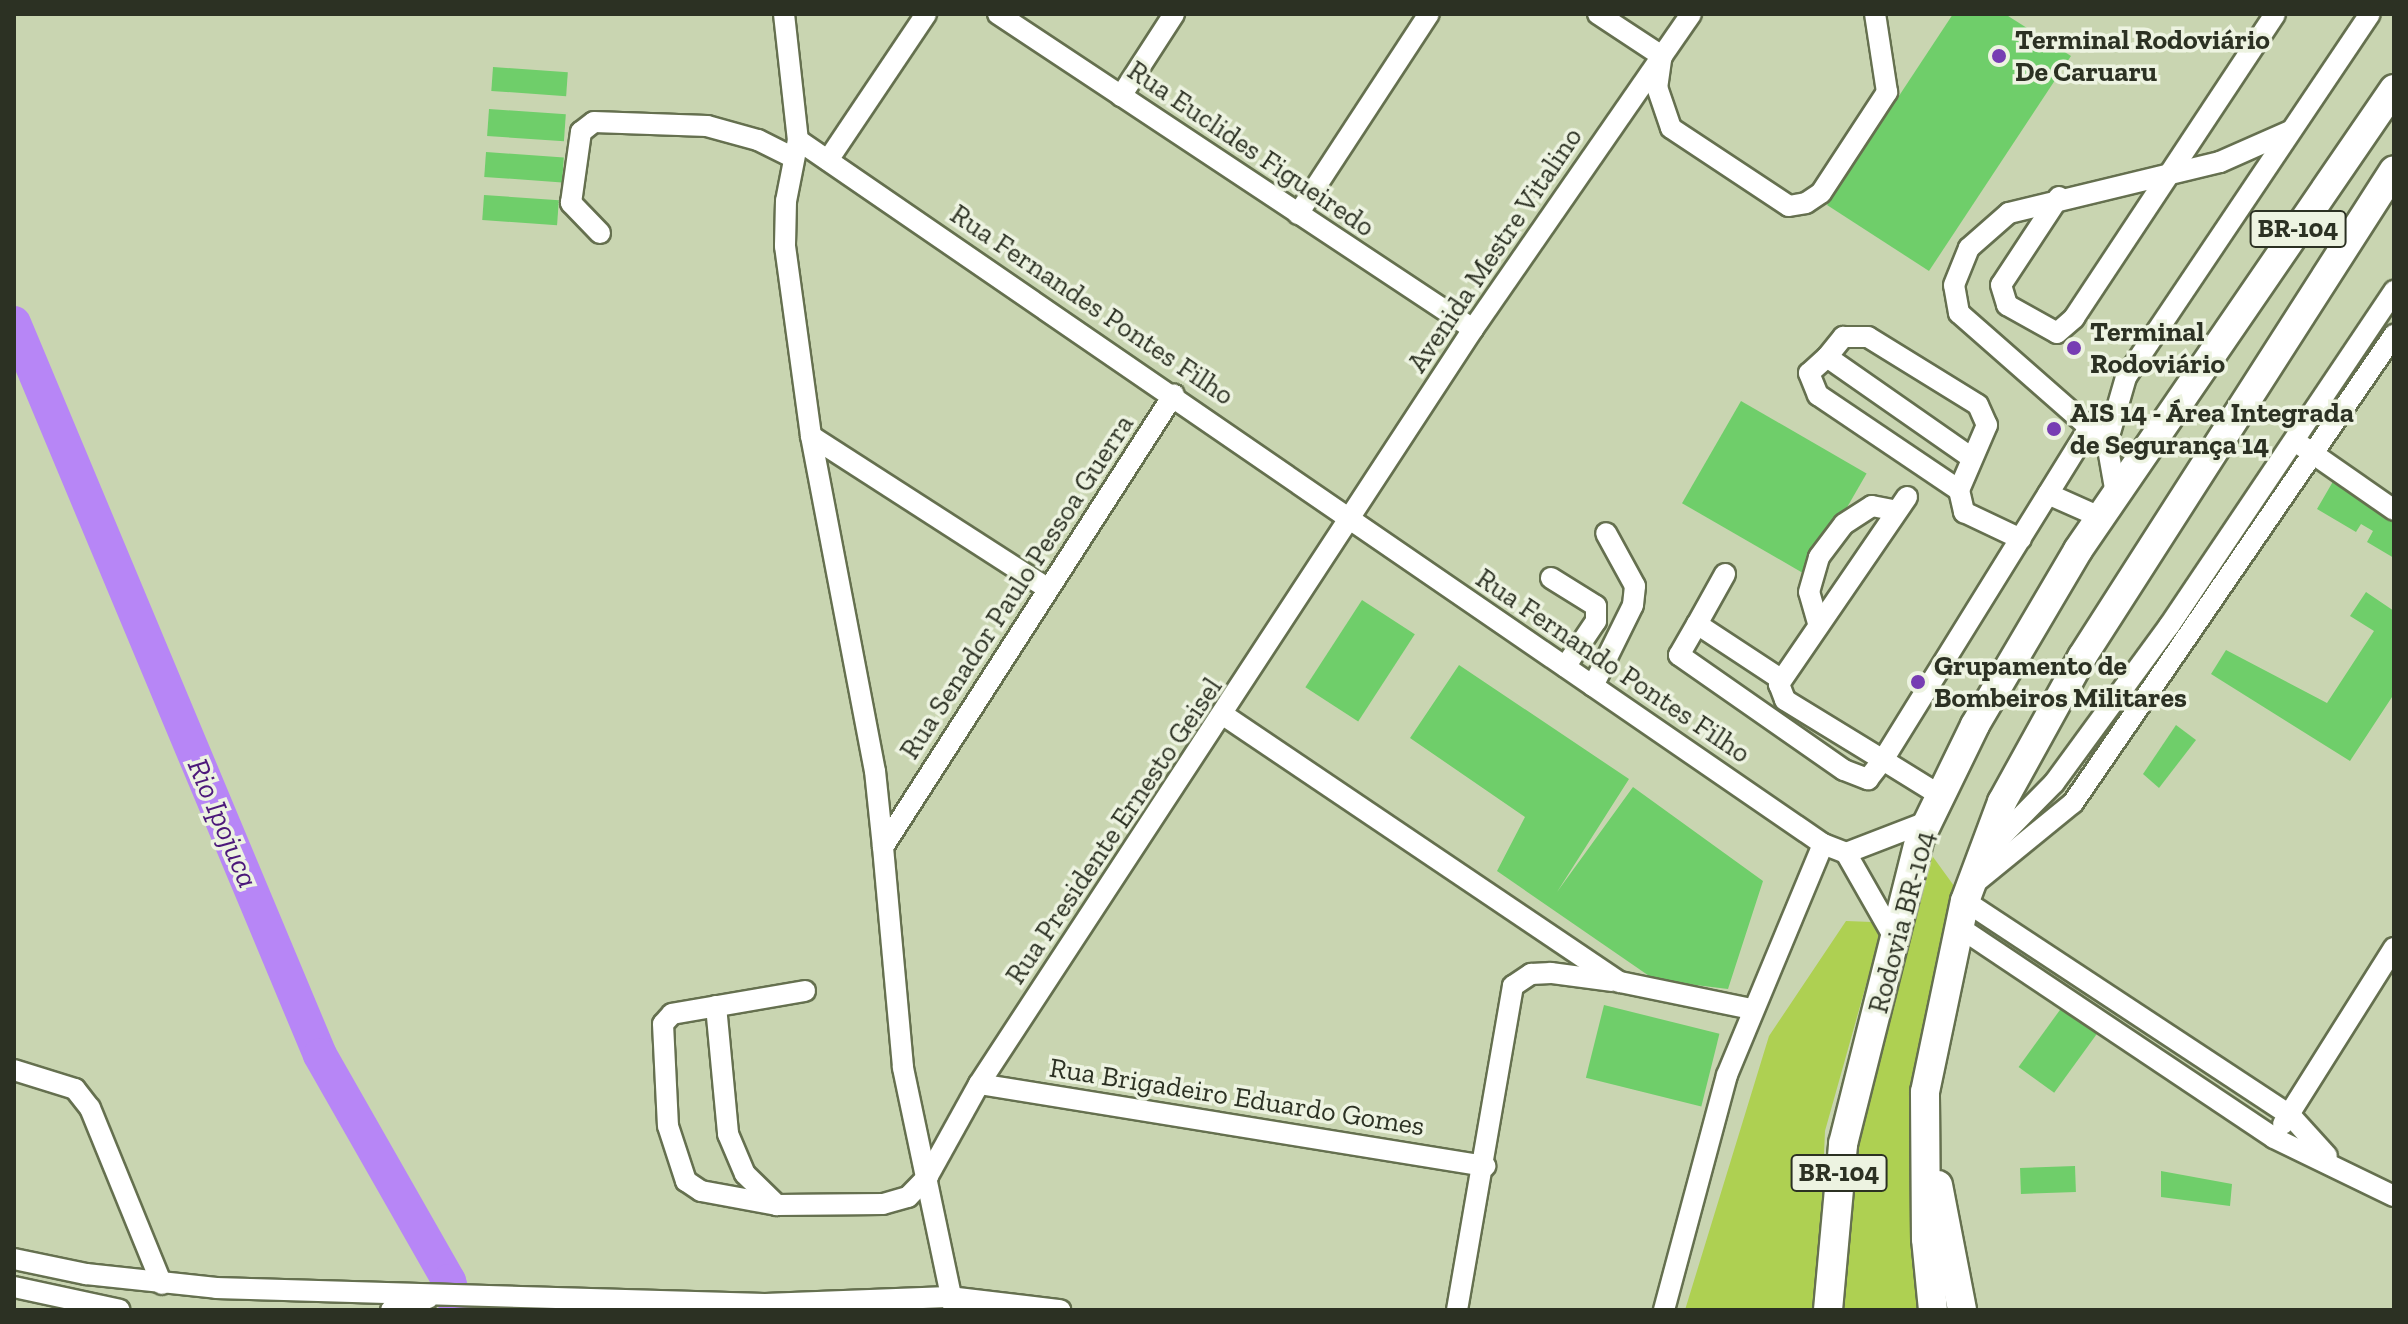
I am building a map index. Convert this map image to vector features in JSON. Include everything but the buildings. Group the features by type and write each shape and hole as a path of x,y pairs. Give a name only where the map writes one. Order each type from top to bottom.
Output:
{"highway":[{"name":"Rodovia BR-104","path":"1828,1310 1843,1144 1895,939 1935,808 1975,725 2100,517 2394,89"},
{"name":"Rodovia BR-104","path":"1933,1310 1926,1120 1933,1048 1965,905 2002,802 2082,657 2394,170"},
{"path":"1926,1120 1962,1310"}],"street":[{"path":"784,14 796,149 785,246 811,436 875,771 903,1067 952,1303"},
{"path":"828,160 926,14"},
{"name":"Rua Euclides Figueiredo","path":"998,14 1473,329"},
{"path":"1121,96 1174,14"},
{"path":"1298,214 1429,14"},
{"path":"1598,14 1662,56 1657,87 1671,128 1789,206 1806,203 1821,193 1887,92 1875,14"},
{"name":"Avenida Mestre Vitalino","path":"1352,520 1473,329 1691,14"},
{"path":"2059,197 2001,285 2007,305 2057,333 2074,318 2275,14"},
{"path":"2116,494 2107,443 2126,377 2370,14"},
{"name":"Rua Fernandes Pontes Filho","path":"600,233 571,203 581,132 594,122 707,126 828,160 1174,394 1352,520"},
{"path":"2107,443 1994,350 1959,313 1954,285 1969,248 2009,213 2059,197 2168,176 2220,162 2290,131"},
{"path":"1981,857 2054,783 2294,440 2394,291"},
{"path":"1965,905 2073,803 2394,335"},
{"path":"1959,490 1818,395 1809,373 1843,337 1868,337 1978,405 1987,425 1969,456 1959,490 1964,512 2021,539"},
{"path":"1827,357 1969,456"},
{"name":"Rua Senador Paulo Pessoa Guerra","path":"883,847 1045,587 1174,394"},
{"path":"1725,574 1679,655 1844,770 1868,779 1883,760 2089,428"},
{"path":"811,436 1045,587"},
{"path":"2294,440 2394,510"},
{"path":"2048,494 2100,517"},
{"path":"1779,678 1818,623 1902,504 1872,506 1844,524 1819,557 1809,592 1818,623"},
{"name":"Rua Fernando Pontes Filho","path":"1352,520 1823,844 1846,853"},
{"name":"Rua Presidente Ernesto Geisel","path":"928,1176 979,1084 1352,520"},
{"path":"1593,686 1633,605 1635,586 1606,533"},
{"path":"1551,578 1596,606 1596,621 1565,667"},
{"path":"1697,624 1779,678 1785,700 1883,760 1935,808 1846,853 1895,939"},
{"path":"1225,716 1620,982"},
{"path":"1664,1310 1706,1140 1751,1009 1823,844"},
{"path":"1965,905 2290,1115 2333,1162"},
{"path":"1965,905 2274,1138 2333,1162 2394,1196"},
{"path":"2274,1138 2394,948"},
{"path":"1457,1310 1485,1166 1513,986 1531,974 1551,973 1620,982 1751,1009"},
{"path":"805,991 672,1014 663,1024 668,1126 686,1181 701,1191 777,1205 883,1204 908,1197 928,1176"},
{"path":"716,1006 728,1134 745,1174 777,1205"},
{"path":"14,1070 75,1089 90,1108 162,1284"},
{"name":"Rua Brigadeiro Eduardo Gomes","path":"979,1084 1485,1166"},
{"path":"14,1259 162,1284 373,1288 441,1297 590,1297 765,1304 952,1303 1060,1310"},
{"path":"14,1287 120,1310"},
{"path":"391,1310 441,1297"}],"green space":[{"path":"1920,839 1965,901 1926,1120 1962,1310 1828,1310 1843,1144"},
{"path":"1846,921 1872,922 1880,935 1825,1131 1817,1310 1685,1310 1769,1036"}],"waterway":[{"name":"Rio Ipojuca","path":"14,323 320,1055 449,1281 457,1310"}],"place":[{"name":"Terminal Rodoviário De Caruaru","path":"1999,56"},
{"name":"Terminal Rodoviário","path":"2074,348"},
{"name":"AIS 14 - Área Integrada de Segurança 14","path":"2054,429"},
{"name":"Grupamento de Bombeiros Militares","path":"1918,682"}]}
